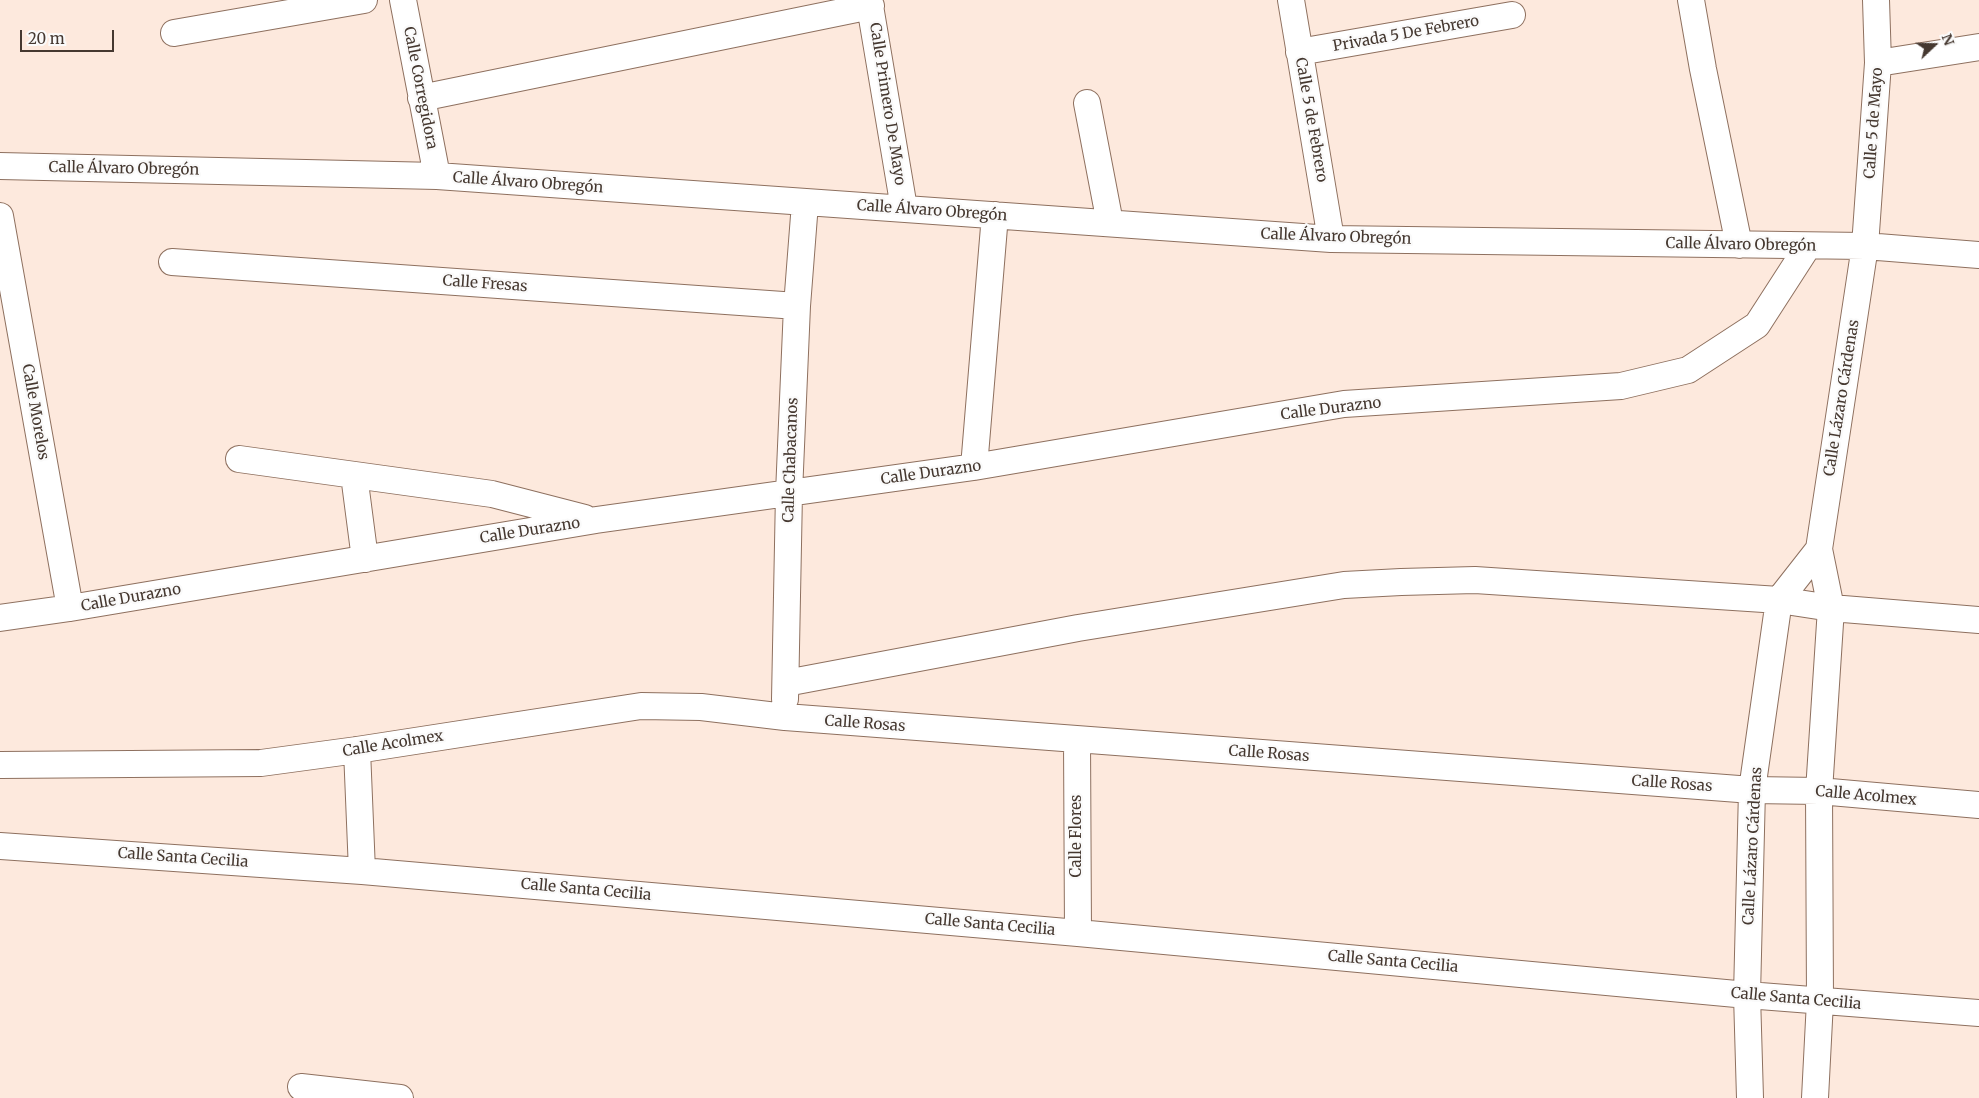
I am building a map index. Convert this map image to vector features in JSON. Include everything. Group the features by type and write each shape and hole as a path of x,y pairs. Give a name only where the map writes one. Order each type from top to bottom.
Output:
{"street":[{"path":"174,33 364,0"},
{"name":"Calle Corregidora","path":"402,0 437,176"},
{"name":"Calle 5 de Febrero","path":"1291,0 1331,239"},
{"path":"1691,0 1703,70 1739,245"},
{"name":"Calle 5 de Mayo","path":"1865,246 1878,63 1876,0"},
{"path":"421,98 870,3"},
{"name":"Calle Primero De Mayo","path":"870,3 904,208"},
{"name":"Privada 5 De Febrero","path":"1300,52 1512,16"},
{"path":"1878,63 1979,47"},
{"path":"1087,103 1110,223"},
{"name":"Calle Álvaro Obregón","path":"0,166 437,176 1331,239 1865,246 1979,255"},
{"name":"Calle Chabacanos","path":"785,717 789,493 805,203"},
{"path":"974,467 995,215"},
{"name":"Calle Morelos","path":"0,216 70,608"},
{"name":"Calle Durazno","path":"0,618 596,520 974,467 1344,404 1621,386 1688,370 1757,325 1808,246"},
{"name":"Calle Lázaro Cárdenas","path":"1815,1098 1820,1001 1819,791 1832,608 1819,549 1865,246"},
{"name":"Calle Fresas","path":"172,262 798,306"},
{"path":"239,459 492,494 596,520"},
{"path":"354,475 365,559"},
{"name":"Calle Lázaro Cárdenas","path":"1750,1098 1747,995 1752,790 1779,600 1819,549"},
{"path":"786,683 1078,628 1344,585 1475,580 1779,600 1832,608 1979,620"},
{"name":"Calle Acolmex","path":"0,765 261,763 641,706 701,708 785,717"},
{"name":"Calle Rosas","path":"785,717 1752,790"},
{"name":"Calle Flores","path":"1077,740 1078,933"},
{"path":"357,750 362,871"},
{"name":"Calle Acolmex","path":"1752,790 1819,791 1979,805"},
{"name":"Calle Santa Cecilia","path":"0,846 362,871 1078,933 1747,995 1979,1013"},
{"path":"301,1087 385,1097"}]}
